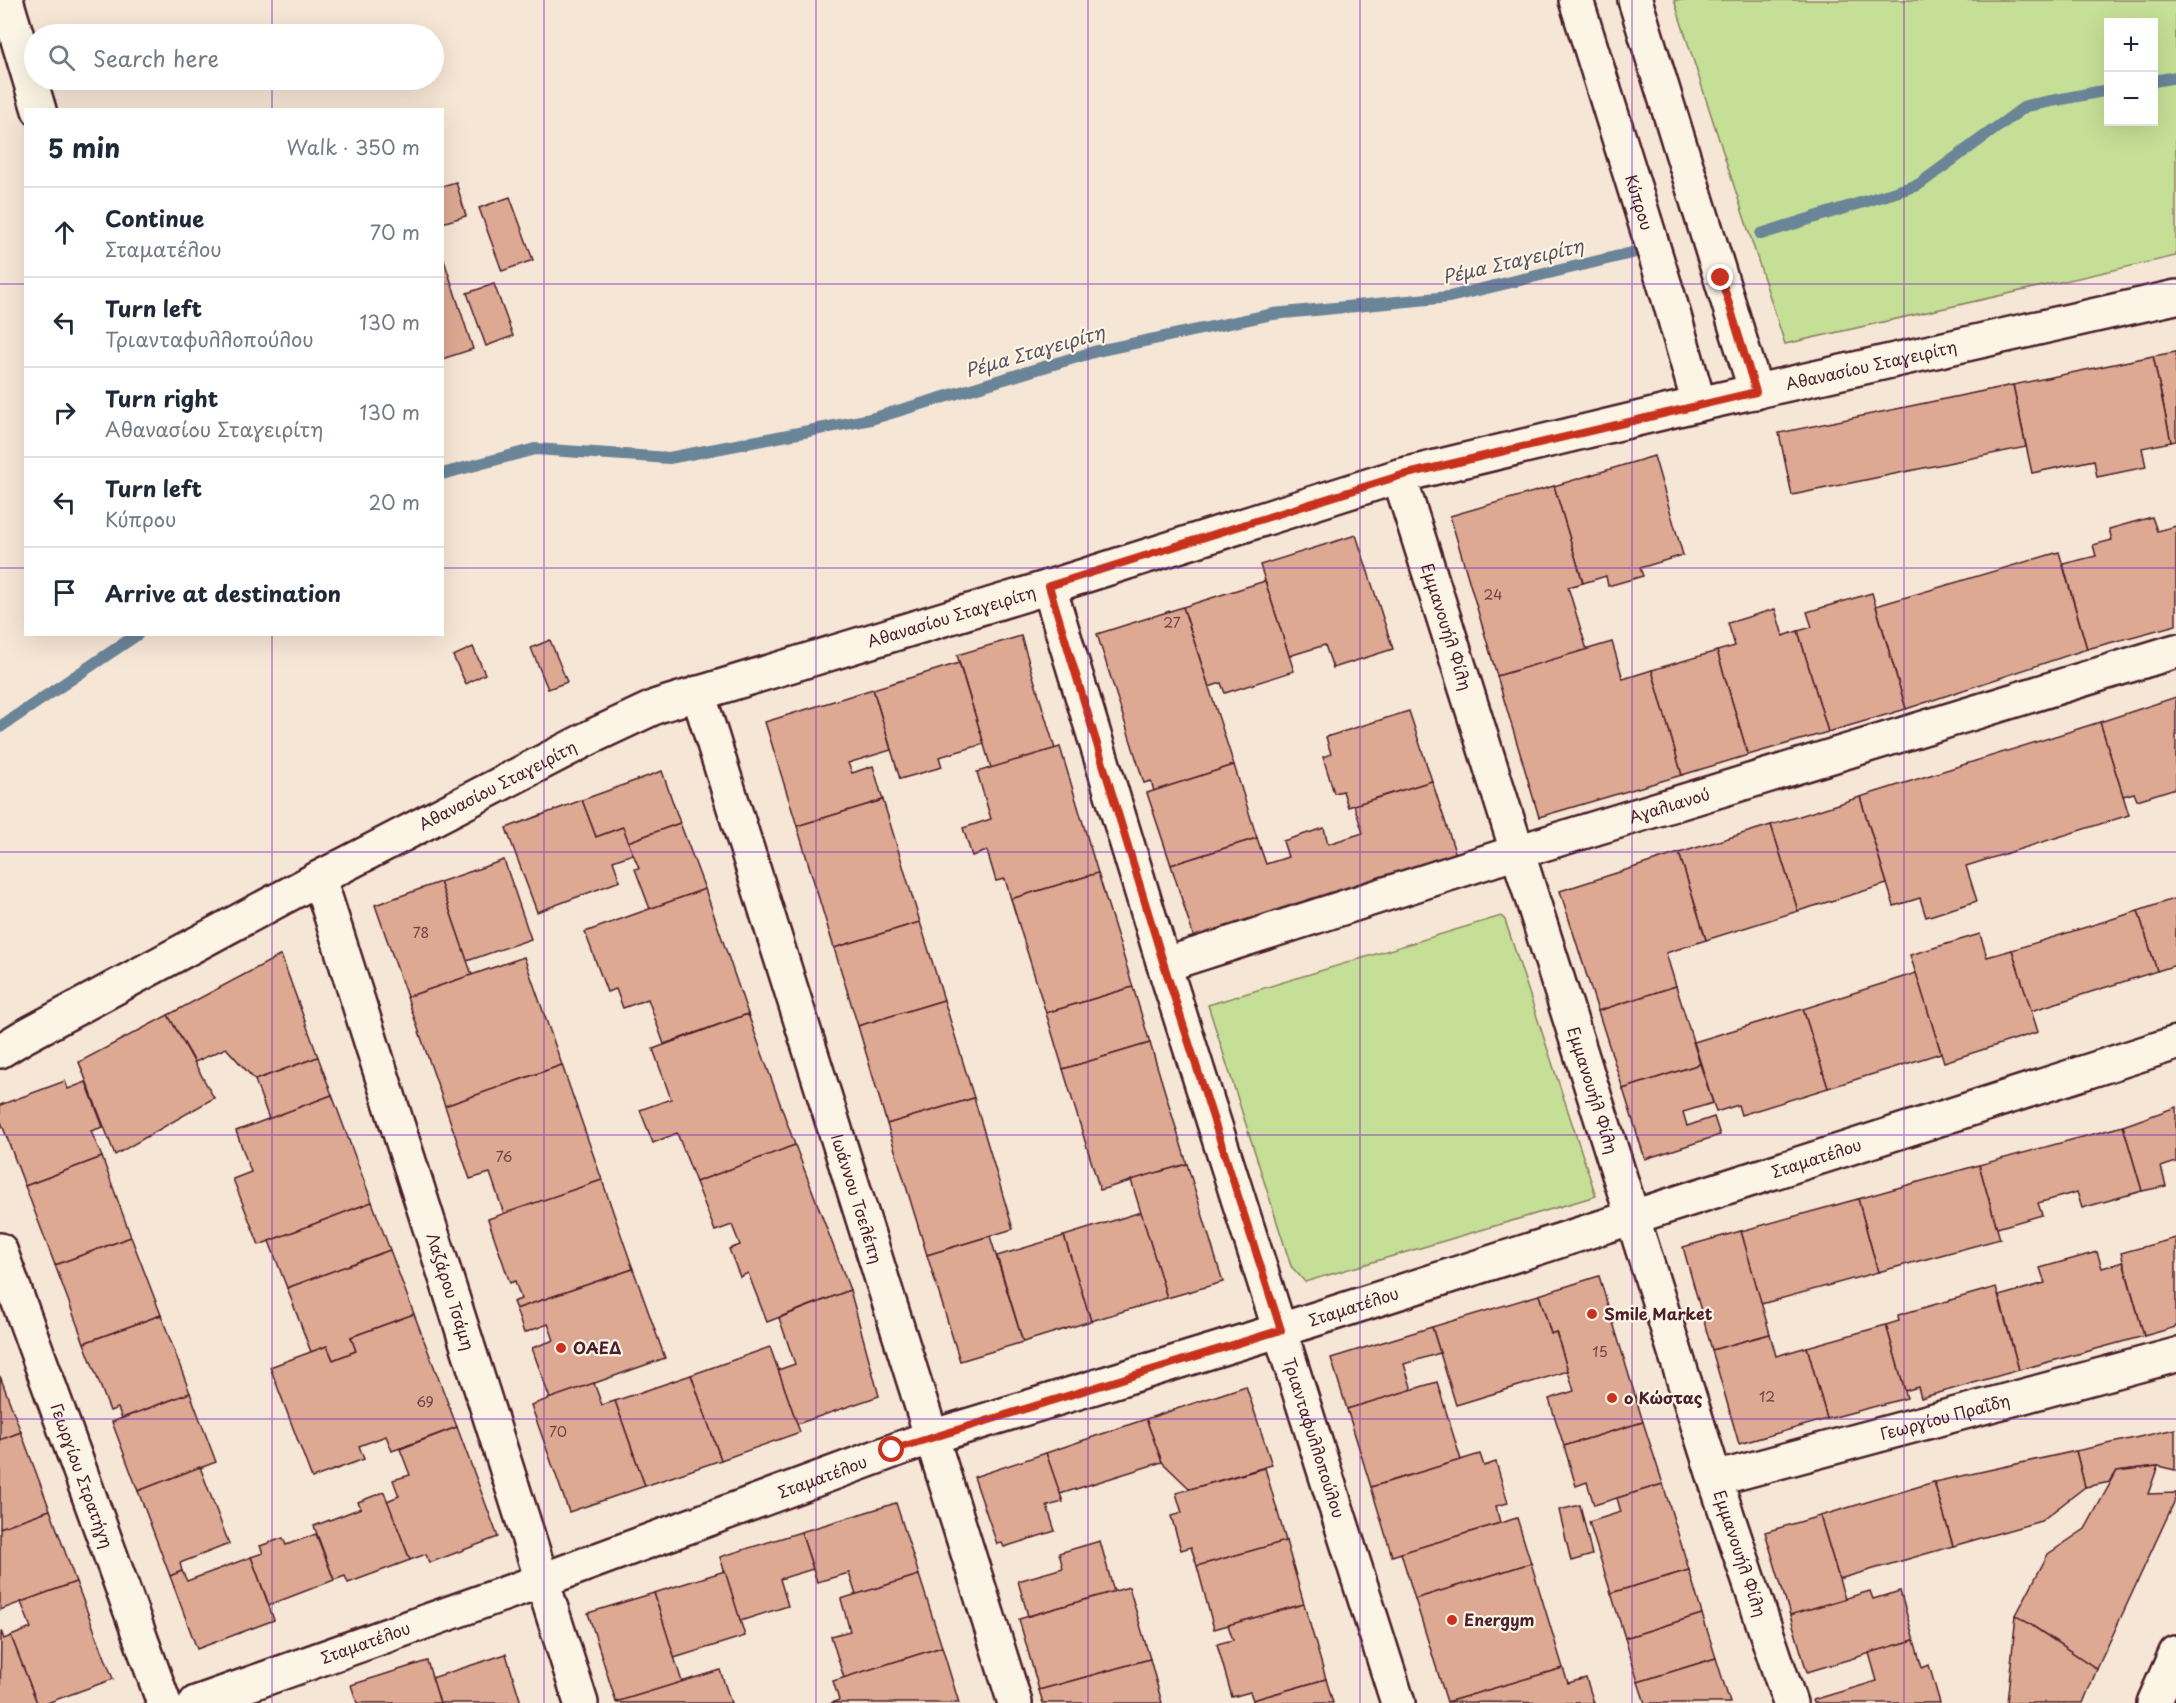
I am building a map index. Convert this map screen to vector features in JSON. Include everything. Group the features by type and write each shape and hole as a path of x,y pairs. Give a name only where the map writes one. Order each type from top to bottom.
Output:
{"street":[{"path":"6,0 24,60"},
{"name":"Κύπρου","path":"1576,0 1670,302 1699,405"},
{"path":"1635,0 1756,392"},
{"path":"33,90 38,108"},
{"name":"Αθανασίου Σταγειρίτη","path":"0,1051 319,878 657,706 1399,476 1699,405 2176,297"},
{"name":"Εμμανουήλ Φίλη","path":"1399,476 1715,1479 1790,1703"},
{"name":"Τριανταφυλλοπούλου","path":"1049,586 1164,965 1398,1703"},
{"name":"Αγαλιανού","path":"1164,965 1517,852 2176,651"},
{"name":"Ιωάννου Τσελέπη","path":"698,693 1015,1703"},
{"name":"Λαζάρου Τσάμη","path":"319,878 582,1703"},
{"name":"Σταματέλου","path":"195,1703 543,1580 931,1437 1281,1330 2176,1043"},
{"name":"Γεωργίου Στρατήγη","path":"0,1250 164,1703"},
{"name":"Γεωργίου Πραΐδη","path":"1715,1479 2176,1355"},
{"path":"2154,1703 2176,1653"}],"green space":[{"path":"1674,0 2176,0 2176,256 1785,344"},
{"path":"1501,916 1505,920 1596,1196 1305,1282 1291,1266 1208,1005"}],"building":[{"path":"456,182 466,216 444,222 444,185"},
{"path":"510,197 533,260 502,271 479,208"},
{"path":"444,260 473,349 444,358"},
{"path":"494,284 513,336 486,346 467,293"},
{"path":"2176,352 2176,441 2171,442 2153,356"},
{"path":"2153,356 2171,442 2142,448 2146,467 2097,477 2094,460 2032,473 2013,385"},
{"path":"2013,385 2026,447 1792,495 1779,433"},
{"path":"1654,456 1683,555 1640,568 1643,576 1608,586 1606,576 1583,583 1554,486"},
{"path":"1554,486 1583,583 1568,587 1587,650 1497,676 1450,516"},
{"path":"2152,517 2157,531 2176,526 2176,625 2087,649 2063,564 2096,556 2093,545 2112,540 2109,529"},
{"path":"1356,535 1393,649 1333,668 1325,645 1289,656 1260,565"},
{"path":"2059,552 2087,649 1906,709 1876,606"},
{"path":"1265,581 1294,671 1225,693 1221,683 1209,687 1183,607"},
{"path":"1872,593 1906,709 1828,732 1798,631 1812,627 1807,612"},
{"path":"1183,607 1234,765 1154,791 1151,781 1144,783 1097,634"},
{"path":"1775,609 1783,636 1798,631 1828,732 1748,755 1717,651 1735,646 1728,623"},
{"path":"1021,636 1055,749 991,768 957,655"},
{"path":"550,640 567,682 548,689 531,648"},
{"path":"1612,642 1623,679 1652,670 1682,775 1539,817 1497,676"},
{"path":"473,647 485,674 466,684 453,656"},
{"path":"1717,651 1748,755 1682,775 1652,670"},
{"path":"959,663 984,744 939,757 942,767 900,779 873,689"},
{"path":"873,689 891,750 848,763 852,773 873,766 883,800 797,826 765,722"},
{"path":"2176,697 2176,788 2137,800 2134,793 2123,796 2100,722"},
{"path":"1409,711 1432,781 1348,807 1343,791 1334,793 1323,757 1331,754 1326,737"},
{"path":"2100,722 2129,815 1966,866 1977,901 1926,917 1920,898 1894,906 1860,797"},
{"path":"1060,747 1098,873 1011,899 1005,879 996,881 987,851 972,856 963,828 991,819 977,772"},
{"path":"1234,765 1257,838 1171,865 1147,793"},
{"path":"662,771 680,823 628,842 623,827 596,837 582,800"},
{"path":"1432,781 1456,855 1194,938 1171,865 1257,838 1266,864 1288,857 1283,841 1324,828 1328,844 1363,833 1354,805"},
{"path":"1860,797 1887,884 1798,911 1771,825"},
{"path":"582,800 596,837 623,827 633,854 613,861 620,881 537,912 506,828"},
{"path":"883,800 920,922 834,948 797,826"},
{"path":"680,823 705,889 650,909 635,869 639,868 628,842"},
{"path":"1771,825 1798,911 1706,940 1679,853"},
{"path":"1679,853 1706,940 1666,953 1676,986 1598,1011 1560,891"},
{"path":"504,860 531,939 467,961 440,882"},
{"path":"1098,873 1133,987 1046,1013 1011,899"},
{"path":"440,882 472,975 407,997 375,905"},
{"path":"705,889 748,1014 664,1044 648,999 623,1008 616,989 607,992 585,932"},
{"path":"2176,898 2176,965 2157,971 2138,911"},
{"path":"2138,911 2157,971 2031,1011 2012,950"},
{"path":"920,922 944,1000 858,1026 834,948"},
{"path":"1980,934 1987,957 2012,950 2038,1032 1944,1062 1910,955"},
{"path":"281,955 318,1057 255,1080 226,1048 195,1062 168,1015"},
{"path":"524,957 562,1065 445,1106 407,997"},
{"path":"1916,973 1941,1053 1828,1088 1803,1009"},
{"path":"1676,986 1700,1064 1623,1089 1598,1011"},
{"path":"1133,987 1150,1043 1063,1069 1046,1013"},
{"path":"944,1000 974,1098 887,1124 858,1026"},
{"path":"1803,1009 1828,1088 1741,1115 1738,1105 1716,1112 1694,1042"},
{"path":"748,1014 795,1145 696,1182 677,1133 653,1143 640,1110 671,1099 653,1049"},
{"path":"168,1015 214,1098 115,1155 79,1062"},
{"path":"1150,1043 1187,1164 1100,1190 1063,1069"},
{"path":"318,1057 332,1095 269,1119 255,1080"},
{"path":"1700,1064 1713,1103 1683,1112 1687,1126 1714,1117 1720,1135 1645,1159 1623,1089"},
{"path":"562,1065 602,1180 504,1214 490,1173 470,1179 445,1106"},
{"path":"65,1081 68,1089 86,1082 103,1127 91,1131 102,1157 25,1186 0,1119 0,1105"},
{"path":"332,1095 372,1202 259,1245 233,1179 251,1172 236,1131"},
{"path":"974,1098 1013,1229 927,1255 887,1124"},
{"path":"2176,1107 2176,1162 2161,1167 2166,1186 2142,1191 2123,1126"},
{"path":"2123,1126 2142,1191 2082,1208 2077,1192 2038,1203 2042,1215 1997,1228 1979,1165"},
{"path":"795,1145 850,1290 767,1322 748,1273 740,1277 729,1249 740,1245 732,1225 715,1231 696,1182"},
{"path":"102,1157 131,1237 55,1265 25,1186"},
{"path":"1187,1164 1223,1282 1167,1298 1131,1180"},
{"path":"1979,1165 2000,1239 1878,1272 1858,1199"},
{"path":"602,1180 633,1269 516,1309 513,1302 521,1299 515,1281 510,1283 488,1219"},
{"path":"1858,1199 1878,1272 1761,1304 1741,1231"},
{"path":"372,1202 390,1250 287,1288 269,1241"},
{"path":"1141,1212 1167,1298 1091,1321 1064,1236"},
{"path":"1741,1231 1770,1334 1712,1350 1683,1247"},
{"path":"990,1236 1023,1342 960,1361 927,1255"},
{"path":"1064,1236 1091,1321 1023,1342 997,1256"},
{"path":"131,1237 161,1315 84,1343 55,1265"},
{"path":"2176,1238 2176,1327 2144,1336 2121,1253"},
{"path":"390,1250 414,1314 351,1337 356,1351 333,1360 327,1346 311,1352 287,1288"},
{"path":"2097,1252 2102,1268 2123,1262 2144,1336 2019,1370 1999,1296 2045,1283 2040,1268"},
{"path":"633,1269 665,1358 550,1399 532,1348 554,1340 548,1324 524,1333 516,1309"},
{"path":"1599,1276 1643,1422 1564,1446 1549,1399 1574,1391 1556,1332 1551,1334 1539,1295"},
{"path":"1996,1287 2019,1370 1921,1398 1918,1387 1905,1391 1886,1325 1899,1321 1898,1315"},
{"path":"850,1290 879,1396 797,1424 778,1370 795,1364 779,1318"},
{"path":"1539,1295 1551,1334 1556,1332 1568,1371 1456,1405 1432,1327"},
{"path":"414,1314 457,1427 392,1451 386,1436 359,1446 364,1459 312,1478 270,1367 327,1346 333,1360 356,1351 351,1337"},
{"path":"161,1315 190,1393 122,1418 118,1408 110,1411 84,1343"},
{"path":"1886,1325 1907,1398 1827,1419 1807,1347"},
{"path":"1432,1327 1440,1353 1404,1364 1412,1390 1347,1409 1331,1358"},
{"path":"1770,1334 1776,1356 1807,1347 1827,1419 1739,1444 1712,1350"},
{"path":"770,1347 800,1432 721,1460 691,1375"},
{"path":"691,1375 721,1460 645,1486 615,1401"},
{"path":"0,1376 21,1432 0,1440"},
{"path":"1437,1382 1461,1460 1371,1487 1347,1409"},
{"path":"594,1383 602,1405 615,1401 645,1486 569,1512 531,1405"},
{"path":"1246,1386 1272,1465 1190,1489 1162,1462 1146,1419"},
{"path":"190,1393 216,1462 138,1491 112,1422"},
{"path":"1146,1419 1162,1462 1060,1494 1046,1453"},
{"path":"1643,1422 1663,1484 1594,1505 1587,1482 1576,1486 1564,1446"},
{"path":"457,1427 498,1537 429,1563 426,1554 410,1560 387,1501 399,1496 393,1480 410,1475 400,1449"},
{"path":"2175,1429 2175,1470 2158,1466 2117,1471 2110,1482 2085,1487 2076,1451"},
{"path":"21,1432 50,1510 0,1528 0,1440"},
{"path":"2076,1451 2085,1487 2041,1521 1953,1546 1934,1482"},
{"path":"1046,1453 1063,1502 1047,1506 1055,1531 1004,1547 1002,1543 997,1544 974,1477"},
{"path":"1480,1454 1484,1466 1496,1462 1508,1503 1496,1506 1500,1523 1392,1556 1371,1487"},
{"path":"2158,1466 2148,1494 2176,1493 2176,1498 2097,1669 2016,1615 2048,1554 2085,1529 2117,1471"},
{"path":"200,1467 229,1544 180,1563 182,1571 170,1576 138,1491"},
{"path":"1265,1468 1286,1541 1197,1566 1191,1547 1181,1550 1171,1516 1182,1513 1176,1493"},
{"path":"1934,1482 1953,1546 1839,1579 1820,1516"},
{"path":"1663,1484 1689,1570 1611,1593 1589,1522 1621,1512 1617,1498"},
{"path":"384,1492 410,1560 348,1583 345,1576 334,1580 314,1526 361,1508 358,1502"},
{"path":"896,1503 919,1575 856,1595 849,1573 817,1582 801,1532"},
{"path":"1580,1505 1592,1555 1571,1561 1559,1510"},
{"path":"50,1510 76,1582 0,1610 0,1528"},
{"path":"1820,1516 1845,1599 1790,1615 1765,1532"},
{"path":"1517,1518 1531,1563 1415,1599 1401,1553"},
{"path":"801,1532 813,1569 780,1579 788,1606 740,1621 720,1557"},
{"path":"316,1534 334,1580 269,1605 251,1557 263,1553 260,1546 283,1538 286,1545"},
{"path":"1100,1541 1114,1592 1028,1616 1018,1581 1063,1568 1059,1553"},
{"path":"1286,1541 1304,1604 1214,1629 1197,1566"},
{"path":"251,1557 274,1620 197,1649 170,1576 182,1571 187,1581"},
{"path":"1531,1563 1563,1668 1447,1702 1415,1599"},
{"path":"1689,1570 1702,1614 1625,1638 1611,1593"},
{"path":"725,1571 745,1636 674,1658 654,1593"},
{"path":"919,1575 942,1647 844,1678 831,1636 850,1631 841,1599"},
{"path":"76,1582 113,1679 47,1703 37,1703 11,1636 31,1628 21,1602"},
{"path":"1129,1587 1150,1659 1039,1690 1019,1619"},
{"path":"1870,1591 1873,1599 1900,1591 1914,1640 1807,1672 1790,1615"},
{"path":"654,1593 682,1682 616,1702 588,1613"},
{"path":"1304,1604 1326,1679 1253,1700 1250,1692 1232,1697 1217,1644 1233,1640 1228,1625"},
{"path":"1702,1614 1716,1658 1638,1682 1625,1638"},
{"path":"2016,1615 2097,1669 2083,1703 2007,1703"},
{"path":"1,1631 4,1639 11,1636 37,1703 0,1703"},
{"path":"1914,1640 1922,1668 1929,1665 1940,1703 1814,1703 1813,1700 1877,1681 1869,1653"},
{"path":"942,1647 959,1703 831,1703 839,1700 833,1681"},
{"path":"506,1654 521,1703 440,1703 432,1678"},
{"path":"1716,1658 1730,1703 1645,1703 1638,1682"},
{"path":"1150,1659 1162,1703 1043,1703 1039,1690"},
{"path":"427,1661 440,1703 357,1703 351,1685"},
{"path":"1563,1668 1568,1683 1586,1678 1594,1703 1447,1702"},
{"path":"720,1670 731,1703 616,1702"},
{"path":"1326,1679 1333,1703 1253,1703 1253,1700"}],"waterway":[{"name":"Ρέμα Σταγειρίτη","path":"2158,80 2176,77"},
{"name":"Ρέμα Σταγειρίτη","path":"1761,234 1918,185 2026,106 2104,91"},
{"name":"Ρέμα Σταγειρίτη","path":"444,473 535,449 669,458 871,419 1097,351 1273,314 1449,297 1640,251"},
{"name":"Ρέμα Σταγειρίτη","path":"0,727 135,636"}],"place":[{"name":"Smile Market","path":"1592,1314"},
{"name":"ΟΑΕΔ","path":"561,1348"},
{"name":"ο Κώστας","path":"1612,1398"},
{"name":"Energym","path":"1452,1620"}],"route":[{"path":"892,1450 1281,1330 1164,965 1049,586 1428,468 1756,392 1721,278"}]}
